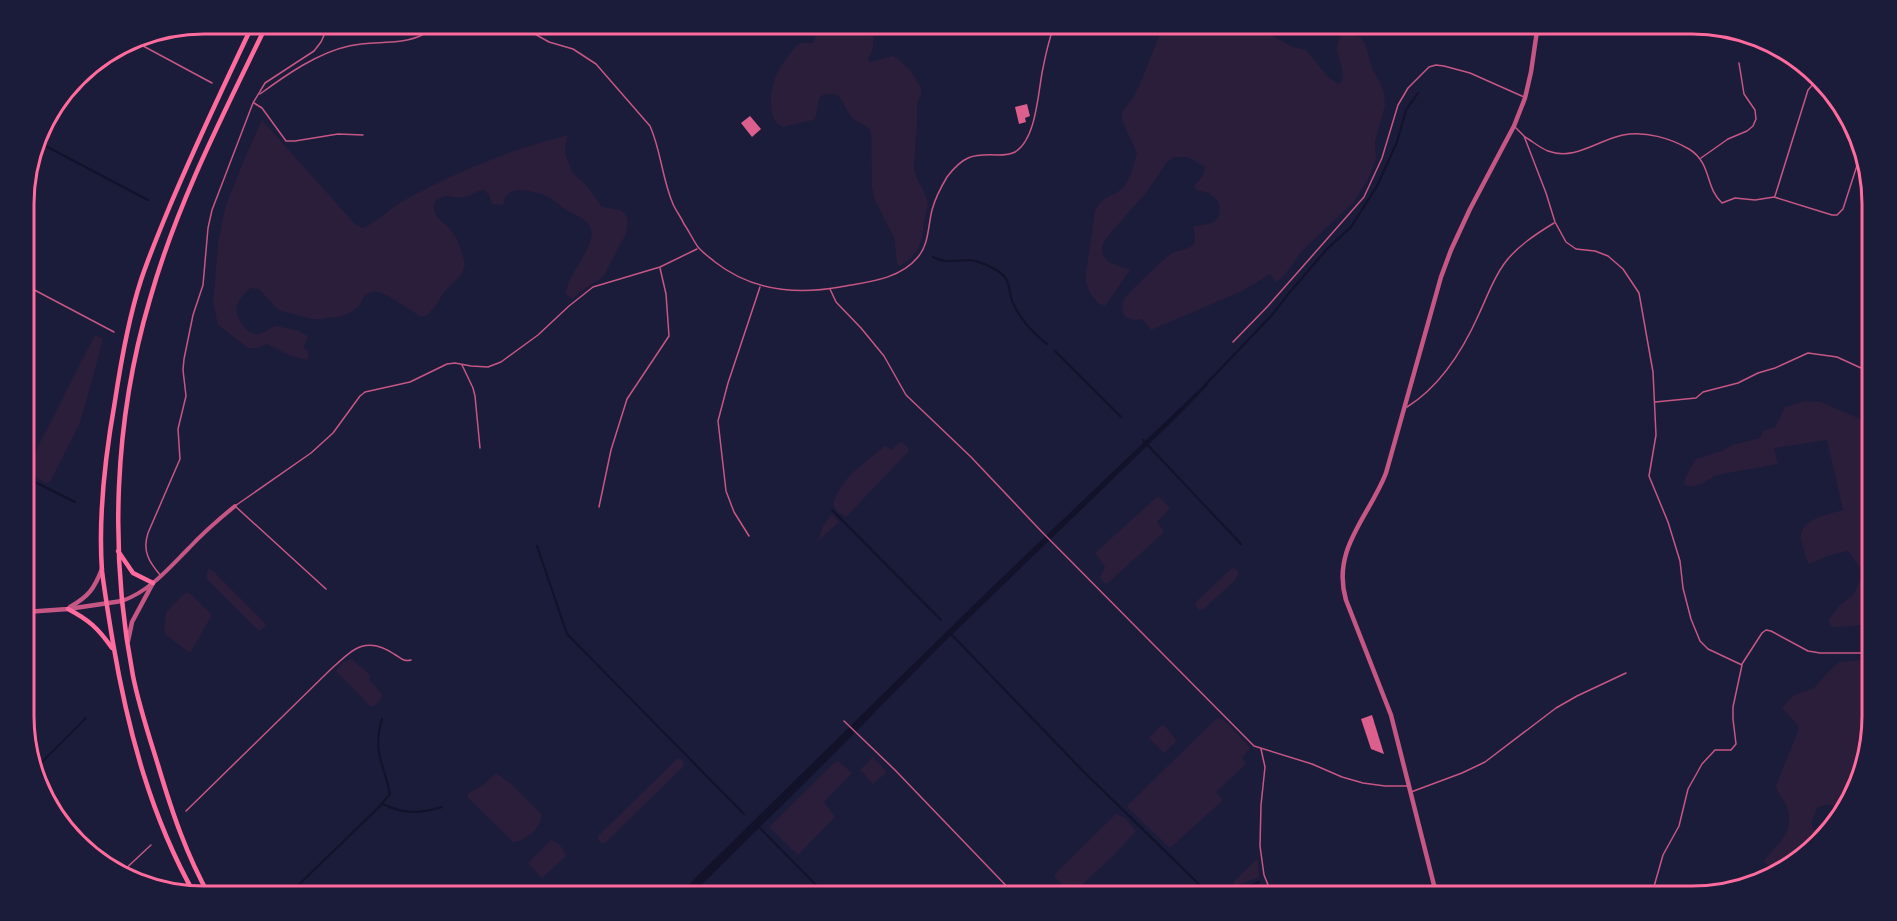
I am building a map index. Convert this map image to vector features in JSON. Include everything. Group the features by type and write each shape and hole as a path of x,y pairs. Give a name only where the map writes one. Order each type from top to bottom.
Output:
{"main road":[{"path":"190,885 168,840 138,755 123,700 102,569 104,483 123,348 144,272 213,106 248,35"},
{"path":"204,886 185,847 174,818 133,678 122,601 118,550 119,487 127,409 149,299 163,257 201,164 262,35"},
{"path":"118,550 133,573 153,584"},
{"path":"68,609 88,619 114,650"}],"street":[{"path":"1434,886 1391,715 1346,600 1342,585 1345,553 1386,473 1430,310 1451,249 1514,126 1525,98 1536,35"},
{"path":"35,611 107,604 132,597 153,584 201,535 235,506"},
{"path":"68,609 89,595 102,569"},
{"path":"128,643 132,622 153,584"}],"lane":[{"path":"161,576 147,558 146,540 180,459 178,429 186,396 184,359 193,315 204,278 208,228 212,210 253,103 268,80 314,51 324,35"},
{"path":"260,94 291,72 333,51 349,46 410,39 420,35"},
{"path":"537,35 549,42 573,49 596,64 650,126 673,205 699,248 734,275 761,286 788,289 830,289 878,281 894,275 918,258 925,248 936,197 954,168 963,160 973,156 1014,153 1028,136 1034,119 1042,69 1051,35"},
{"path":"143,46 212,83"},
{"path":"1700,159 1728,139 1747,131 1756,119 1755,110 1744,94 1739,63"},
{"path":"1233,342 1279,294 1364,196 1382,158 1398,105 1408,88 1429,67 1444,66 1470,73 1525,98"},
{"path":"1774,197 1808,90 1812,85"},
{"path":"253,103 262,108 286,141 338,134 363,135"},
{"path":"1514,126 1524,136 1547,151 1560,154 1575,153 1622,135 1643,133 1664,138 1691,150 1700,159 1706,168 1715,197 1722,203 1735,198 1755,200 1774,197 1827,215 1837,215 1845,205 1858,164"},
{"path":"1524,136 1555,222 1569,246 1608,256 1623,269 1635,286 1641,300 1651,361 1656,435 1649,476 1668,522 1680,561 1683,588 1691,619 1700,641 1708,650 1742,665"},
{"path":"1403,410 1427,393 1445,373 1472,330 1505,262 1534,236 1555,222"},
{"path":"326,588 235,506 290,469 319,446 333,433 365,392 410,382 447,364 488,367 501,362 538,335 593,287 660,267 699,248"},
{"path":"599,507 611,450 627,399 648,364 669,336 666,294 660,267"},
{"path":"749,536 734,512 726,491 718,421 728,383 761,286"},
{"path":"830,289 836,303 884,356 906,395 971,457 1254,746 1301,760 1363,783 1410,789 1462,773 1485,762 1534,723 1568,701 1626,673"},
{"path":"35,290 114,332"},
{"path":"1654,402 1696,398 1703,392 1738,383 1808,353 1837,357 1862,368"},
{"path":"462,364 475,396 480,448"},
{"path":"1654,886 1664,855 1679,826 1692,779 1715,750 1731,750 1736,744 1733,707 1742,665 1762,633 1766,630 1771,631 1808,651 1862,653"},
{"path":"186,811 329,671 355,650 364,645 376,644 402,660 411,660"},
{"path":"844,721 895,770 1006,886"},
{"path":"1261,749 1265,767 1260,846 1264,875 1268,886"},
{"path":"127,867 151,845"}],"shaded area":[{"path":"816,35 874,35 873,48 868,60 870,62 896,57 911,71 921,88 917,104 914,167 928,204 919,246 909,260 900,266 897,264 894,238 874,198 869,130 848,113 841,99 834,94 821,97 813,120 783,127 773,116 771,98 777,74 796,46 800,43 813,43"},
{"path":"1160,35 1271,35 1293,47 1306,50 1328,77 1339,84 1342,72 1337,47 1339,38 1341,35 1357,35 1365,43 1372,68 1384,94 1385,106 1375,141 1376,160 1354,202 1301,252 1284,276 1276,282 1270,274 1242,291 1151,330 1142,319 1133,320 1125,317 1122,308 1124,299 1169,255 1194,244 1193,226 1214,221 1218,218 1220,208 1218,201 1209,193 1196,190 1194,186 1203,175 1204,166 1187,157 1175,157 1168,161 1145,194 1102,246 1103,255 1109,262 1130,270 1105,306 1098,303 1090,293 1085,280 1095,211 1105,198 1124,186 1130,175 1137,153 1122,121 1122,112 1140,84"},
{"path":"262,120 354,223 363,228 401,202 441,181 525,147 568,135 565,153 572,172 587,186 602,207 621,210 625,214 628,220 626,234 603,277 572,299 566,294 567,287 585,253 591,236 591,229 584,220 549,197 528,191 517,190 509,193 503,205 492,204 489,195 484,190 460,198 447,196 435,201 435,212 455,236 465,265 461,275 444,292 426,316 421,317 390,297 376,291 365,295 359,306 350,313 343,316 312,319 281,311 259,289 250,288 236,307 238,316 246,329 254,334 277,326 299,331 308,336 304,347 308,352 308,360 291,356 267,344 257,348 248,348 218,325 213,303 218,244 225,208"},
{"path":"95,335 102,338 80,423 50,482 46,483 35,477 35,452"},
{"path":"1206,383 1208,385 938,648 700,886 687,886 988,591"},
{"path":"1804,401 1821,402 1862,420 1862,571 1848,551 1830,555 1809,564 1801,541 1804,527 1809,523 1843,510 1827,440 1774,448 1778,464 1717,475 1694,486 1685,485 1684,481 1696,459 1732,445 1760,438 1763,431 1775,427 1785,407"},
{"path":"899,442 908,448 908,452 846,517 840,513 833,503 843,484 885,446 892,450"},
{"path":"1158,496 1170,508 1157,522 1164,531 1163,533 1108,583 1104,583 1100,577 1105,567 1095,553"},
{"path":"832,514 839,522 818,541 823,526"},
{"path":"1234,568 1239,572 1235,580 1204,609 1199,610 1195,605 1198,600"},
{"path":"208,569 213,571 266,626 259,631 206,578"},
{"path":"1862,578 1862,624 1831,627 1828,620 1840,605 1853,595"},
{"path":"186,592 212,615 190,653 164,631 166,612"},
{"path":"352,659 371,676 369,679 382,694 381,699 374,706 370,706 336,671 343,662"},
{"path":"1862,660 1861,738 1857,760 1850,781 1837,806 1824,805 1817,808 1812,821 1812,827 1816,832 1787,858 1771,867 1763,862 1784,837 1789,824 1787,807 1776,785 1799,729 1782,708 1794,695 1814,688 1839,662"},
{"path":"1220,718 1250,748 1242,758 1246,764 1216,792 1223,800 1170,848 1128,808 1128,805 1216,719"},
{"path":"1161,725 1165,726 1177,741 1164,753 1149,738"},
{"path":"873,757 887,772 873,784 860,770"},
{"path":"678,758 684,762 683,767 605,843 602,843 598,836"},
{"path":"838,761 852,773 824,802 835,817 798,855 769,827"},
{"path":"496,773 510,783 541,814 537,828 518,841 513,842 468,798 468,794 483,785"},
{"path":"1116,814 1125,818 1136,831 1081,886 1063,886 1055,874"},
{"path":"551,840 561,846 566,856 542,878 528,863"},
{"path":"1256,860 1259,877 1235,886 1233,882"}],"building":[{"path":"1027,104 1030,116 1025,118 1026,122 1019,124 1015,107"},
{"path":"750,116 761,129 752,137 741,123"},
{"path":"1372,715 1384,754 1371,749 1361,719"}],"waterway":[{"path":"1205,385 1272,315 1327,249 1351,227 1377,186 1397,142 1406,110 1418,93"},
{"path":"45,146 148,200"},
{"path":"933,257 947,261 969,260 987,265 1000,272 1007,280 1012,301 1022,319 1047,344"},
{"path":"1055,351 1121,417"},
{"path":"1143,440 1241,544"},
{"path":"35,482 75,502"},
{"path":"832,510 941,620"},
{"path":"537,546 567,634 744,814"},
{"path":"950,633 1083,771 1201,886"},
{"path":"41,763 86,718"},
{"path":"297,886 390,794 380,758 378,741 382,719"},
{"path":"382,804 412,812 442,807"},
{"path":"758,826 817,886"},
{"path":"1250,886 1259,882"}]}
